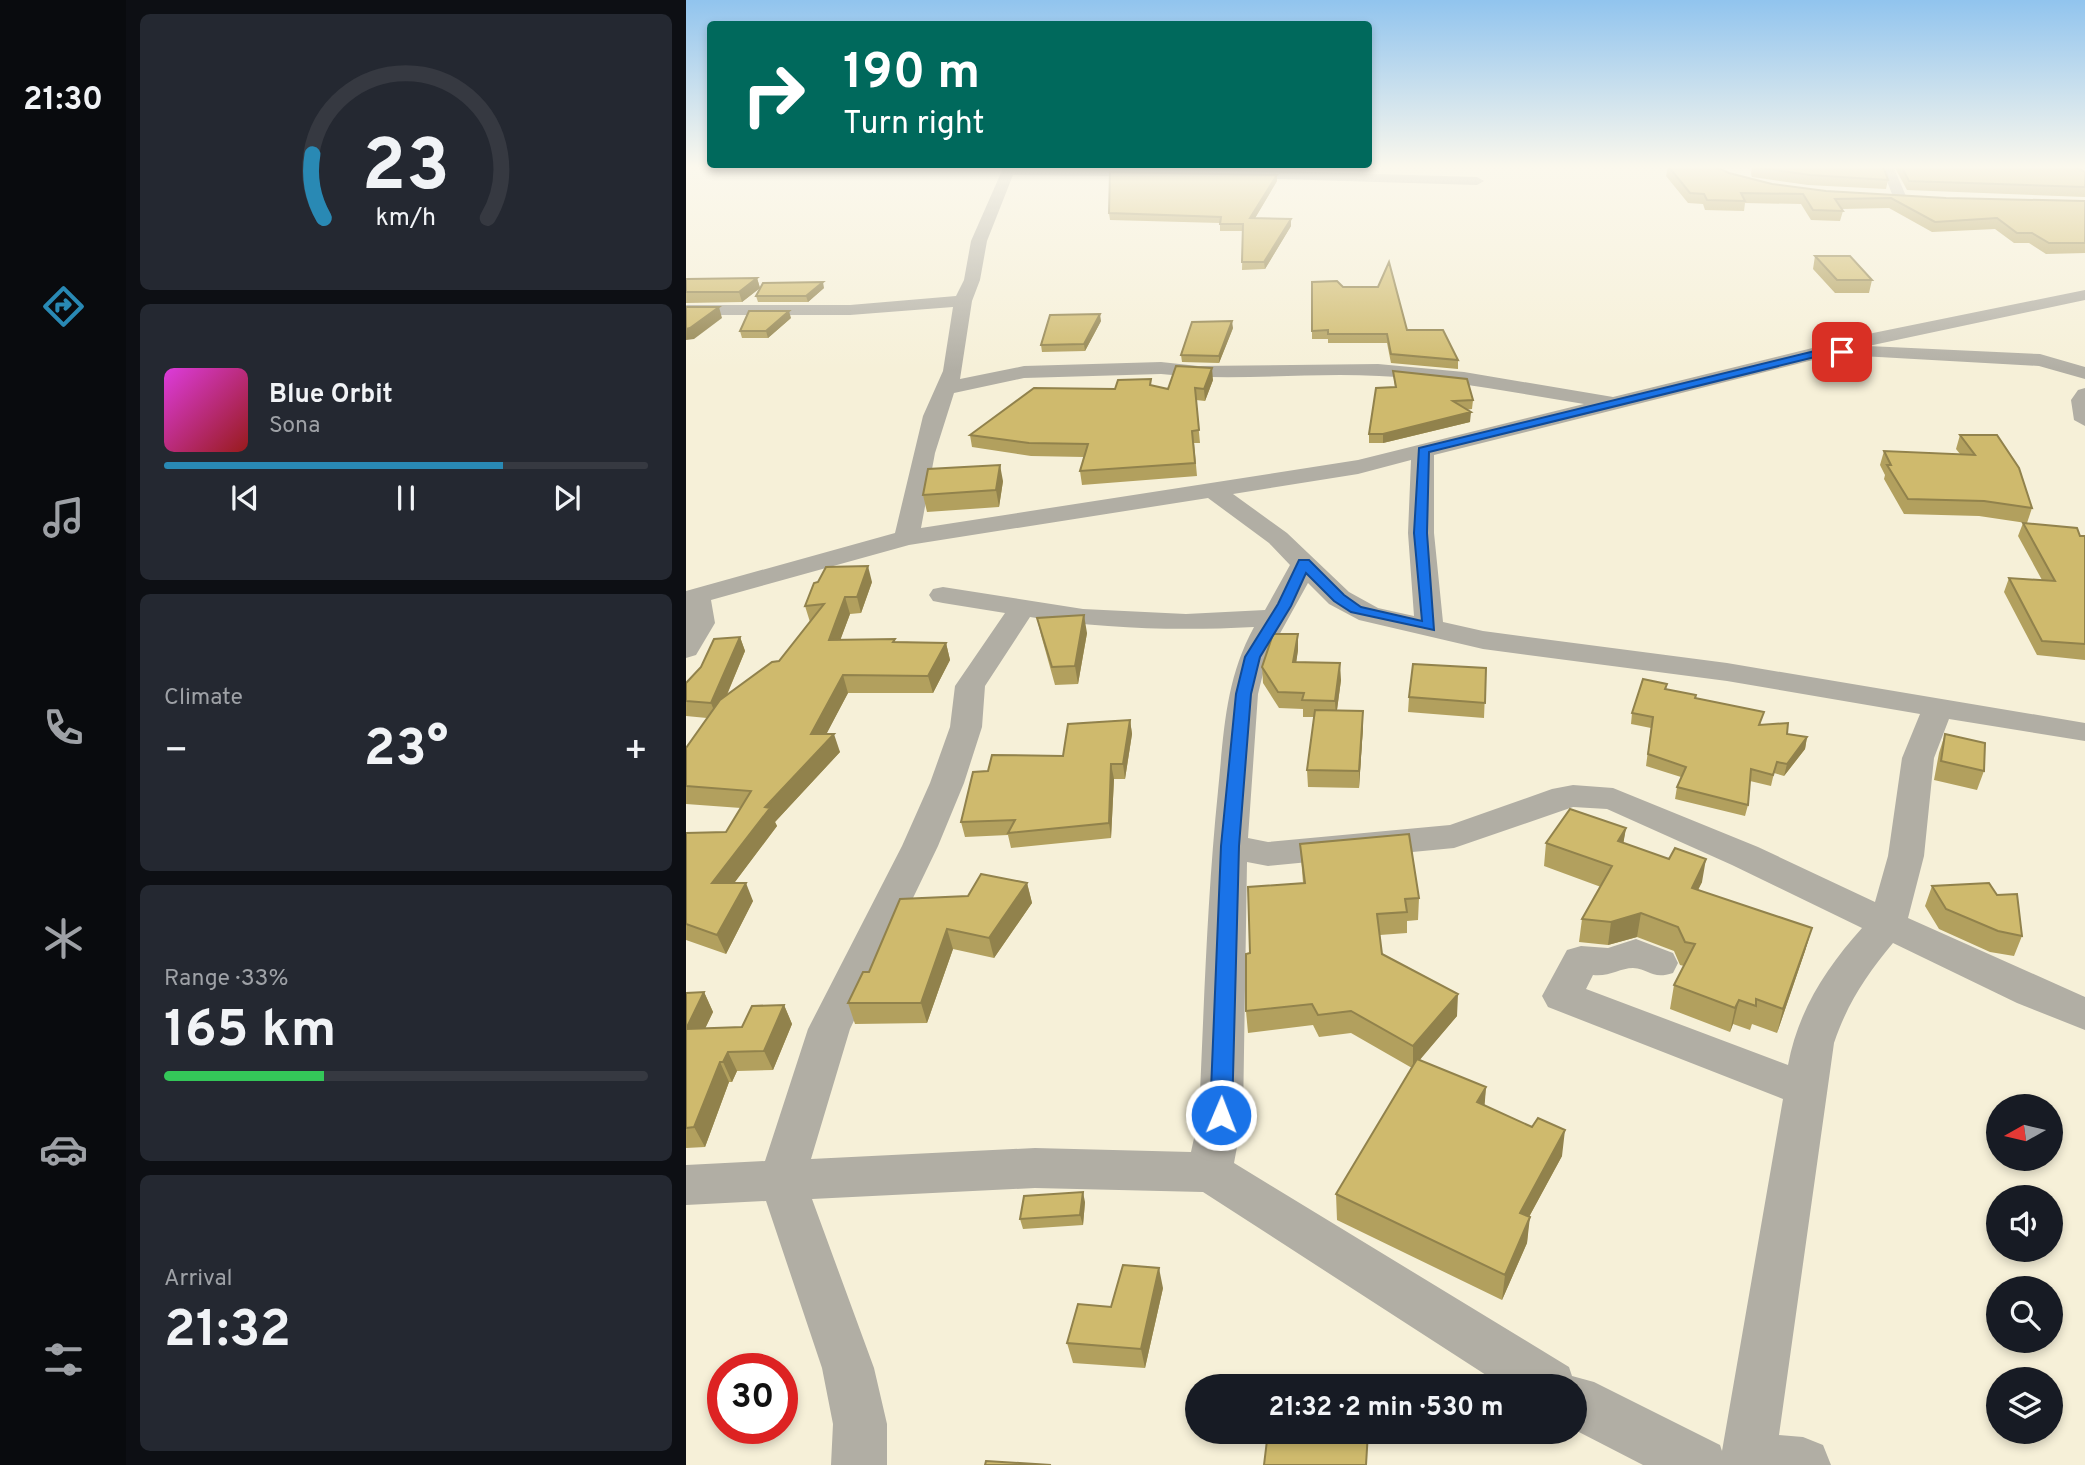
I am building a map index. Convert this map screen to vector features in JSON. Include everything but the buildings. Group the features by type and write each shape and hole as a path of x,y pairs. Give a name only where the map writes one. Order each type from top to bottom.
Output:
{"street":[{"path":"907,538 924,453 934,416 947,388 961,330 963,301 972,280 982,234"},
{"path":"686,649 701,623 692,598 907,538 1358,467 1826,351 2085,295"},
{"path":"686,310 850,310 963,301"},
{"path":"1826,351 2008,357 2040,360 2085,373"},
{"path":"947,388 1024,372 1161,368 1198,372 1378,370 1477,380 1616,404"},
{"path":"2085,394 2081,400 2085,420"},
{"path":"1423,450 1421,533 1429,627"},
{"path":"1213,490 1278,538 1339,598 1356,610 1483,640 1727,672 2085,732"},
{"path":"1210,1172 1221,1115 1230,846 1243,694 1252,657 1273,618 1284,606 1304,563"},
{"path":"943,595 1083,617 1143,621 1273,618"},
{"path":"859,1465 860,1424 848,1368 782,1180 829,1029 920,846 947,783 966,727 970,686 1023,606"},
{"path":"1732,1463 1813,1043 1826,1006 1856,960 1888,923 1906,856 1918,758 1939,706"},
{"path":"1230,846 1268,854 1454,836 1552,800 1598,796 1647,812 2031,992 2085,1014"},
{"path":"1659,963 1636,953 1608,962 1581,960 1562,996 1806,1090"},
{"path":"686,1185 1035,1168 1210,1172 1531,1374"},
{"path":"1587,1406 1732,1463 1803,1465"}],"route":[{"path":"1221,1115 1223,998 1230,913 1230,846 1243,694 1252,657 1273,618 1284,606 1304,563 1339,598 1356,610 1429,627 1421,533 1423,450 1520,429 1826,351 1842,352"}]}
